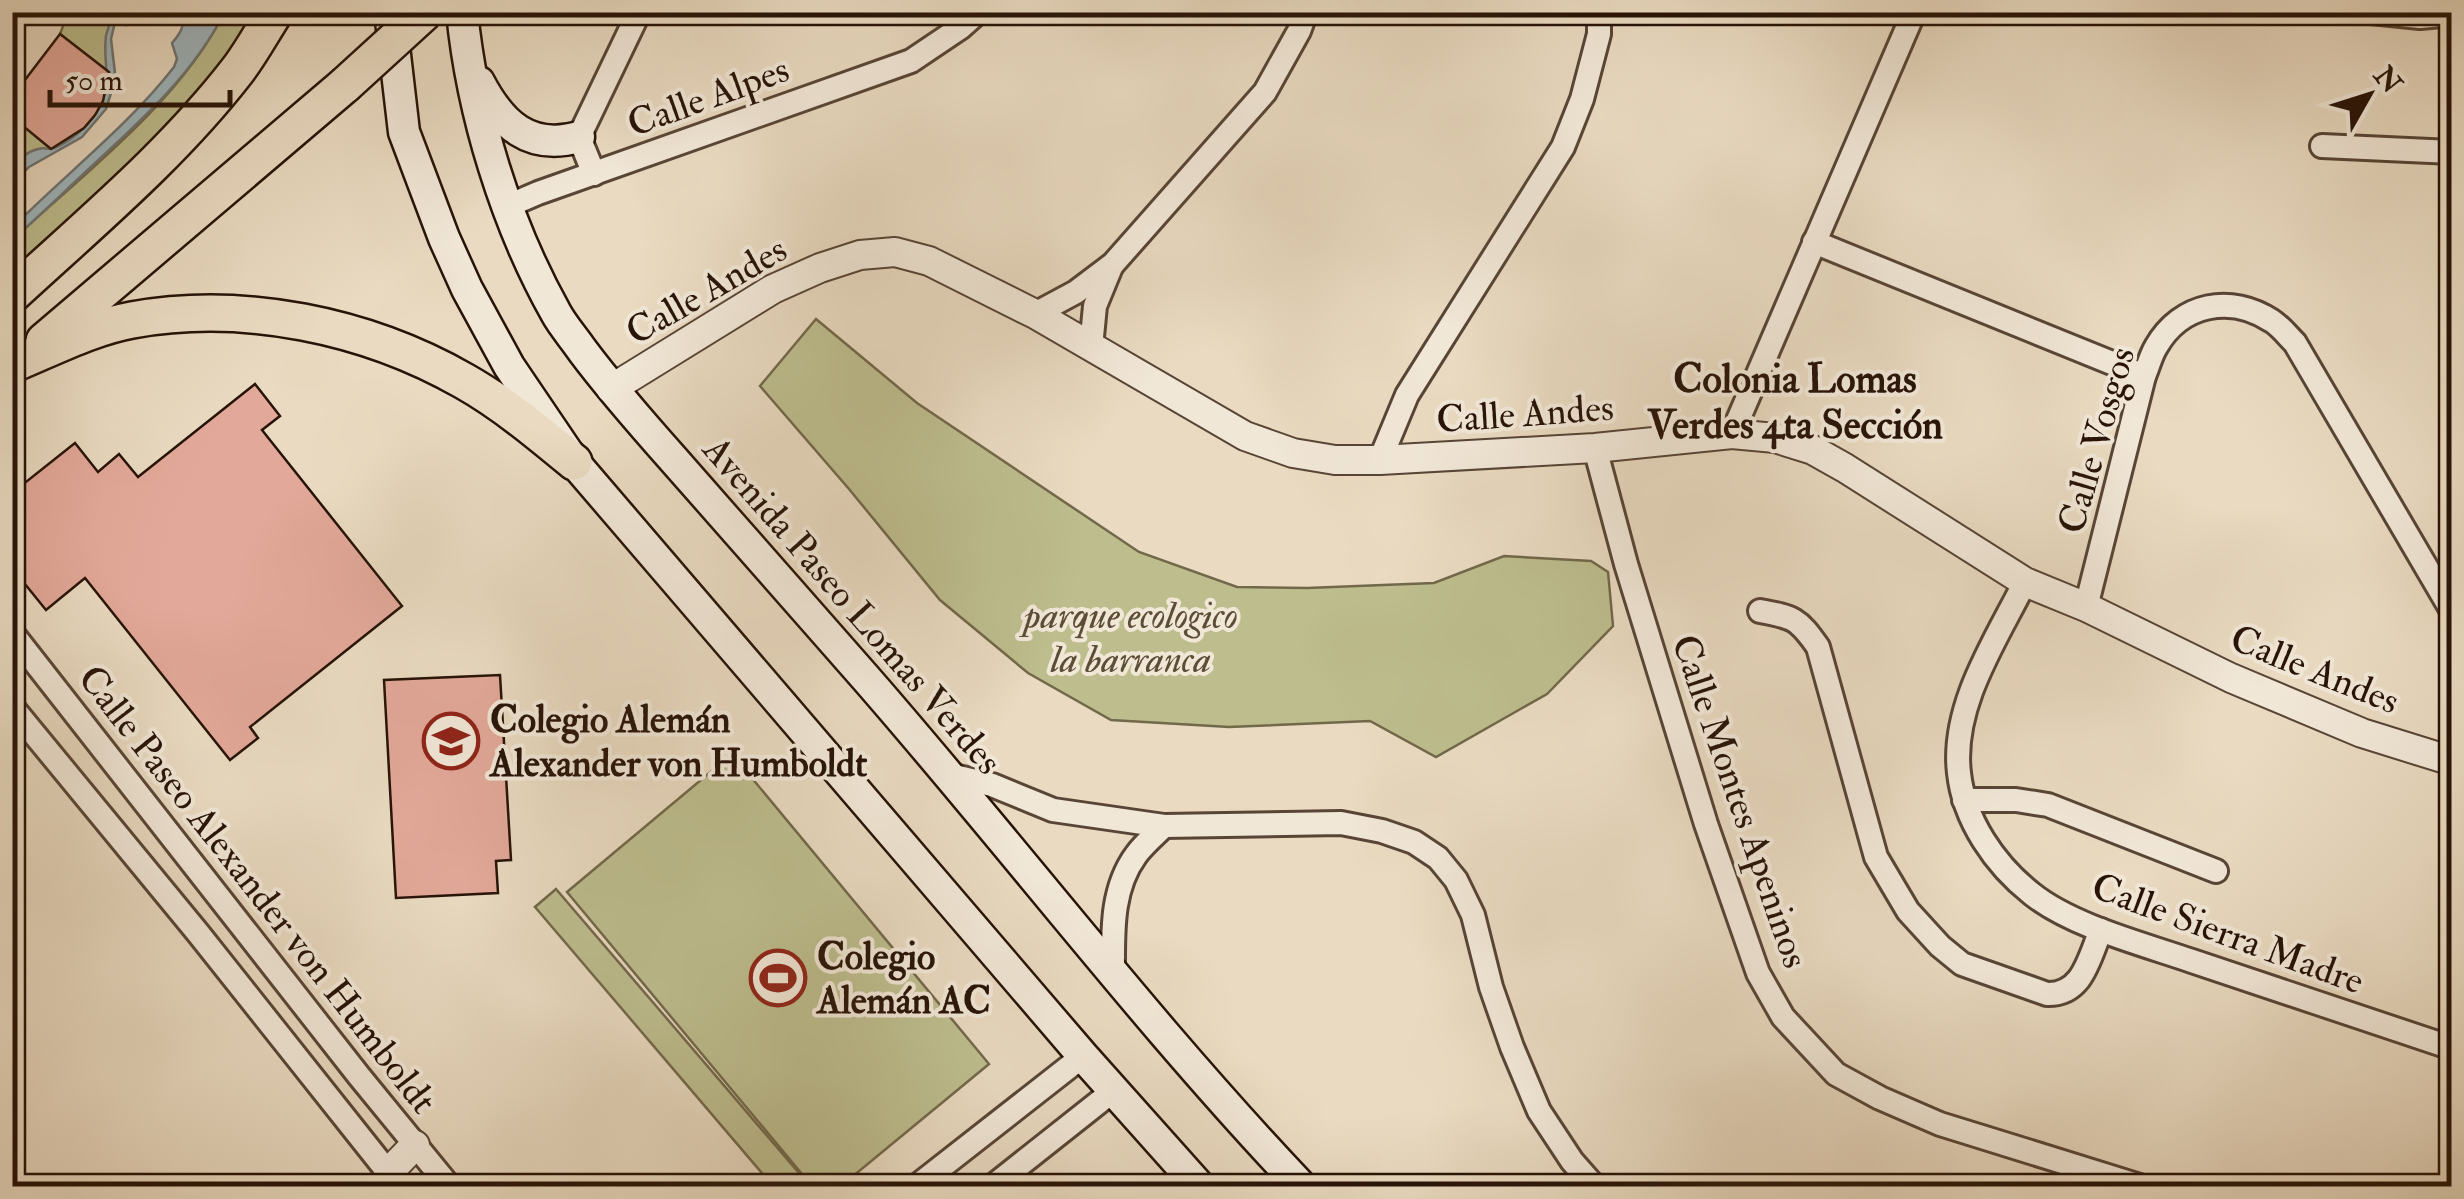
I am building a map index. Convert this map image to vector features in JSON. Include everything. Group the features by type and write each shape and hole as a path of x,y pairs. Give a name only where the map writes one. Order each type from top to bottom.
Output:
{"main road":[{"path":"12,294 96,220 186,131 239,70 275,12"},
{"path":"390,12 404,132 444,238 510,366 574,462 1113,1091 1199,1186"},
{"path":"15,365 426,12"},
{"name":"Avenida Paseo Lomas Verdes","path":"462,12 467,60 484,132 531,265 558,317 611,389 950,775 1113,971 1301,1186"},
{"path":"467,60 490,102 508,123 536,140 561,142 579,137"},
{"path":"15,365 128,320 181,313 250,314 323,327 418,359 464,381 508,410 574,462"}],"street":[{"path":"594,174 579,137 639,12"},
{"name":"Calle Alpes","path":"508,206 538,192 911,61 978,12"},
{"path":"1035,314 1076,292 1113,264 1265,92 1306,12"},
{"path":"1380,460 1407,395 1563,147 1582,99 1599,34 1599,12"},
{"path":"1732,434 1914,12"},
{"path":"2372,12 2420,18 2452,14"},
{"path":"2322,146 2452,152"},
{"path":"1814,242 2144,376"},
{"name":"Calle Andes","path":"611,389 773,289 860,255 895,252 929,261 1035,314 1245,436 1293,453 1336,460 1380,460 1595,448 1732,434 1774,438 1813,450 2025,582 2086,606 2231,678 2362,733 2452,761"},
{"path":"1091,346 1095,306 1113,264"},
{"name":"Calle Vosgos","path":"2086,606 2144,376 2156,347 2171,327 2191,312 2217,304 2238,306 2272,321 2295,343 2452,611"},
{"name":"Calle Montes Apeninos","path":"1595,448 1626,564 1706,824 1758,973 1782,1017 1836,1074 1880,1098 1940,1124 2140,1186"},
{"name":"Calle Sierra Madre","path":"2025,582 1978,674 1963,718 1958,772 1964,800 1988,849 2033,894 2100,930 2452,1048"},
{"path":"1760,611 1788,616 1803,626 1818,646 1876,857 1908,911 1940,946 1962,964 2047,994 2060,994 2070,990 2081,976 2100,930"},
{"name":"Calle Paseo Alexander von Humboldt","path":"12,633 449,1186"},
{"name":"Calle Paseo Alexander von Humboldt","path":"12,707 393,1180"},
{"path":"950,775 992,785 1053,810 1164,826 1341,823 1414,842 1438,858 1456,880 1474,914 1491,987 1539,1111 1594,1186"},
{"path":"1964,800 2048,804 2216,871"},
{"path":"1113,971 1113,925 1119,887 1136,855 1164,826"},
{"path":"917,1186 1083,1056"},
{"path":"993,1186 1113,1091"},
{"path":"393,1180 414,1144"}],"green space":[{"path":"68,13 113,13 106,37 109,72 60,34"},
{"path":"224,13 257,13 229,60 178,123 13,277 13,239 157,106 206,45"},
{"path":"13,117 51,149 14,171 13,176"},
{"name":"parque ecologico la barranca","path":"816,319 917,403 1139,552 1237,587 1434,583 1504,556 1591,561 1608,572 1613,626 1547,694 1436,757 1370,721 1229,727 1111,720 1028,673 940,600 760,386"},
{"name":"Colegio Alemán AC","path":"732,754 989,1064 841,1186 812,1186 567,892"},
{"path":"556,889 810,1186 773,1186 535,907"}],"water":[{"path":"113,13 139,13 132,24 126,25 122,14 116,18 111,39 115,73 106,109 82,137 17,178 13,200 19,162 30,152 54,148 72,138 88,124 102,102 106,36"},
{"path":"180,13 224,13 198,56 166,95 13,239 15,225 117,129 174,67 177,59 172,43 183,25"}],"building":[{"path":"60,34 109,72 103,101 95,115 84,128 51,149 12,117 12,97"},
{"path":"255,384 280,416 262,430 402,606 250,727 258,738 230,760 85,578 46,610 12,568 12,493 75,443 98,472 119,454 138,477"},
{"path":"500,675 511,860 496,861 498,893 396,898 384,680"}],"place":[{"name":"Colegio Alemán Alexander von Humboldt","path":"451,741"},
{"name":"Colegio Alemán AC","path":"778,978"}],"district":[{"name":"Colonia Lomas Verdes 4ta Sección","path":"1795,401"}]}
